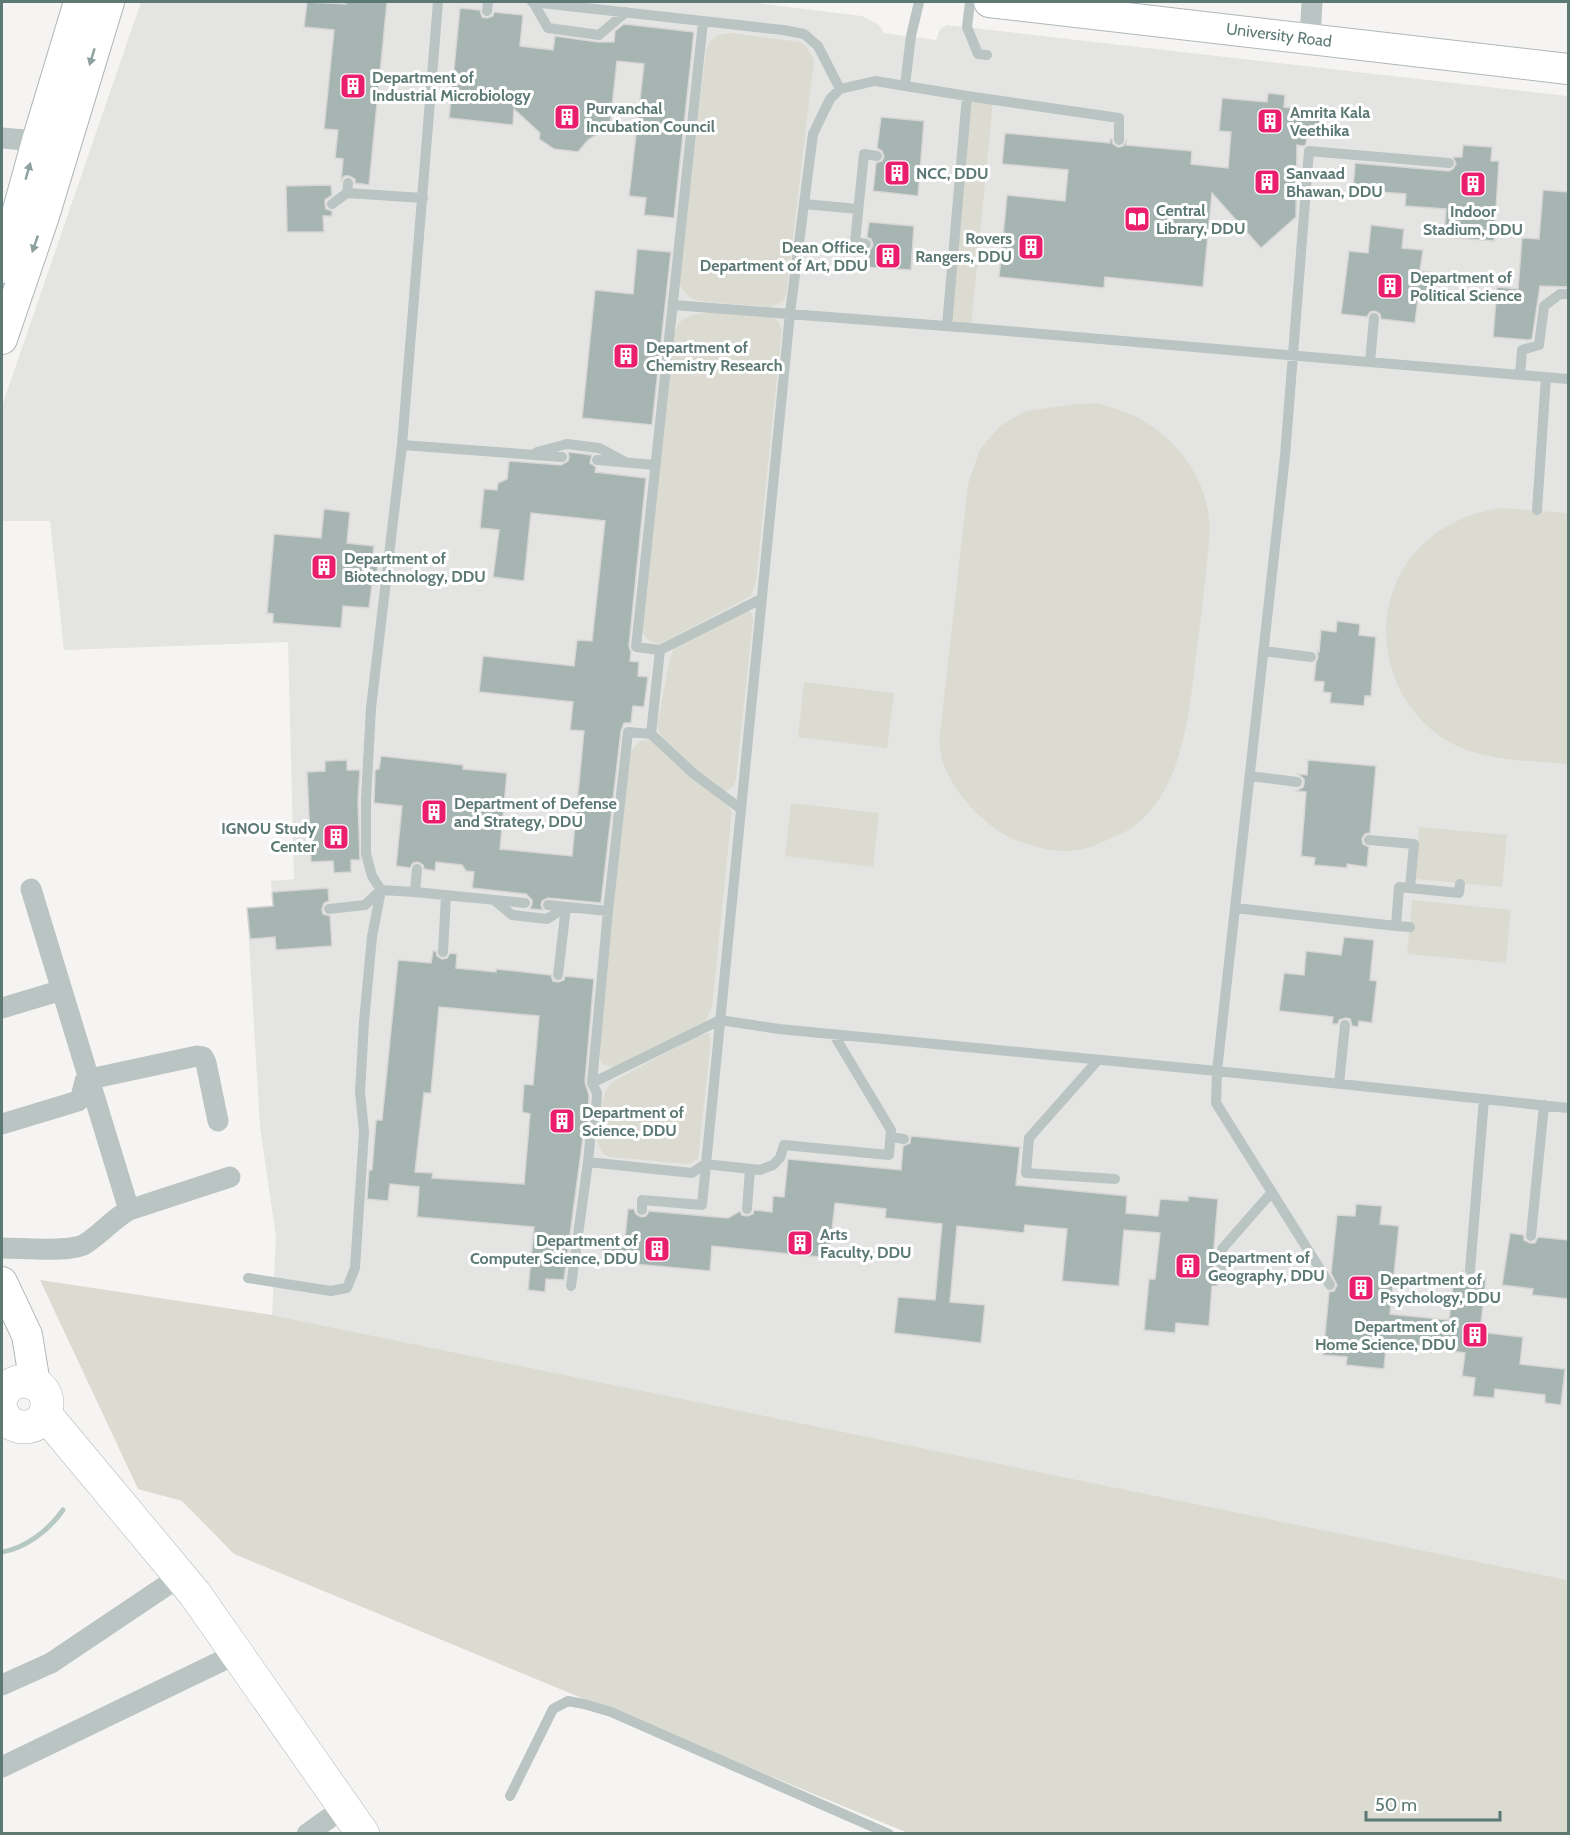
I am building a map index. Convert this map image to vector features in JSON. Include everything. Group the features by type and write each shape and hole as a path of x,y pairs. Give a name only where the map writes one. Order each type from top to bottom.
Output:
{"main road":[{"path":"2,268 79,2"},
{"path":"2,339 44,216 109,2"},
{"name":"University Road","path":"989,2 1121,12 1310,39 1569,69"},
{"path":"2,1282 27,1335 17,1408"},
{"path":"2,1319 6,1327 17,1408 287,1727 363,1833"},
{"path":"17,1408 195,1594 325,1829"}],"street":[{"path":"1310,39 1312,2"},
{"path":"2,138 37,141"},
{"path":"31,889 129,1210"},
{"path":"2,1008 62,990"},
{"path":"2,1124 78,1101 83,1093 85,1081 90,1079 196,1056 203,1057 206,1063 218,1120"},
{"path":"2,1248 79,1246 129,1210 230,1177"},
{"path":"2,1685 51,1663 167,1585"},
{"path":"2,1767 230,1657"}],"lane":[{"path":"248,1278 332,1291 347,1288 355,1268 364,1132 360,1092 364,1022 372,937 381,890 372,876 366,854 363,814 382,573 402,445 438,2"},
{"path":"532,2 804,34 818,46 840,89"},
{"path":"532,2 548,28 574,35 599,35 626,12"},
{"path":"905,85 911,36 919,2"},
{"path":"970,2 967,27 978,54 987,55"},
{"path":"703,22 636,647 660,650 761,599"},
{"path":"642,1210 642,1200 702,1205 790,313 813,134 830,99 840,89 875,81 1119,118 1119,140"},
{"path":"947,326 967,96"},
{"path":"1330,1285 1216,1103 1217,1071 1285,456 1301,204 1309,151 1392,162 1449,163"},
{"path":"866,244 855,242 864,154 877,156"},
{"path":"332,204 348,188 423,198"},
{"path":"804,204 858,209"},
{"path":"1520,375 1522,350 1539,345 1540,318 1544,306 1560,294 1569,294"},
{"path":"673,305 1569,379"},
{"path":"1370,362 1374,318"},
{"path":"1536,510 1546,377"},
{"path":"528,454 567,444 599,448 625,462"},
{"path":"402,445 562,457"},
{"path":"597,460 655,465"},
{"path":"651,734 651,693 660,650"},
{"path":"1263,651 1311,657"},
{"path":"571,1286 591,1131 595,1126 597,1093 592,1083 628,732 651,734 694,774 741,809"},
{"path":"1250,776 1297,782"},
{"path":"1369,840 1416,844 1410,888"},
{"path":"415,892 417,869"},
{"path":"1396,926 1399,887 1459,893 1460,884"},
{"path":"329,909 365,904 381,890 525,903"},
{"path":"443,952 446,895"},
{"path":"494,900 512,915 547,919 566,907"},
{"path":"548,905 608,912"},
{"path":"558,975 566,907"},
{"path":"1235,908 1410,927"},
{"path":"592,1083 720,1020 834,1035 1217,1071 1569,1108"},
{"path":"1339,1084 1345,1025"},
{"path":"588,1162 692,1173 705,1164 760,1170 773,1165 780,1158 784,1145 889,1155 891,1130 834,1035"},
{"path":"1098,1060 1029,1138 1024,1151 1026,1173 1115,1179"},
{"path":"1470,1270 1484,1099"},
{"path":"1531,1236 1544,1105"},
{"path":"891,1137 904,1139"},
{"path":"747,1209 750,1169"},
{"path":"1218,1272 1221,1273 1222,1249 1272,1192"},
{"path":"510,1796 553,1709 568,1701 611,1712 889,1833"}],"shaded area":[{"path":"141,2 748,2 862,16 879,25 884,33 936,40 940,29 947,25 1568,96 1568,1580 272,1315 276,1237 260,1127 247,908 273,906 271,881 294,879 288,642 64,650 50,521 2,521 2,406"},
{"path":"731,33 800,42 806,46 814,60 786,296 782,302 770,307 699,301 690,298 679,285 706,51 709,42 715,37"},
{"path":"967,96 993,100 971,328 947,326"},
{"path":"712,312 769,316 777,320 782,329 756,581 751,596 660,644 647,639 640,626 674,336 679,324 687,317"},
{"path":"1077,404 1100,404 1117,409 1150,425 1165,437 1190,465 1199,481 1210,528 1191,696 1182,745 1174,769 1164,791 1151,810 1133,827 1100,843 1066,851 1044,849 1018,841 1006,836 983,819 954,785 942,760 939,742 968,484 980,449 1000,426 1026,411"},
{"path":"1501,508 1568,513 1568,764 1504,759 1458,747 1422,721 1405,698 1393,673 1387,646 1387,619 1393,592 1405,567 1423,544 1440,530 1469,516"},
{"path":"743,611 749,611 753,620 736,778 734,785 727,791 717,787 674,752 657,726 674,647"},
{"path":"804,682 894,693 887,748 798,737"},
{"path":"649,740 732,811 712,1007 705,1022 617,1066 608,1066 601,1061 599,1049 629,753 640,741"},
{"path":"791,803 879,813 873,867 785,856"},
{"path":"1419,827 1507,835 1502,887 1415,879"},
{"path":"1412,900 1511,910 1506,963 1407,954"},
{"path":"708,1033 711,1039 698,1159 689,1164 610,1157 603,1154 597,1142 605,1092 612,1082 696,1037"},
{"path":"40,1280 272,1315 1568,1580 1568,1833 908,1833 234,1554 182,1501 138,1489"}],"building":[{"name":"Department of Industrial Microbiology","path":"307,2 346,4 346,2 387,2 369,185 355,183 355,179 349,176 344,176 341,182 343,159 335,158 338,130 324,129 334,30 304,27"},
{"name":"Purvanchal Incubation Council","path":"460,8 480,10 482,17 487,18 493,16 494,12 523,15 520,46 553,50 555,36 614,42 615,31 624,24 694,32 674,218 644,215 646,198 629,196 644,64 617,61 610,126 588,140 578,152 554,149 539,139 540,133 514,109 513,125 449,118"},
{"path":"1268,93 1285,95 1284,107 1321,111 1319,136 1307,135 1304,146 1297,145 1296,217 1261,248 1212,193 1203,287 1105,277 1104,288 999,277 1007,195 1065,201 1068,170 1002,164 1005,133 1110,143 1112,139 1113,144 1118,147 1123,146 1126,141 1126,145 1192,151 1191,164 1228,168 1231,132 1219,131 1222,98 1267,102"},
{"name":"NCC, DDU","path":"881,117 924,121 918,196 873,191 876,163 882,161 884,157 882,151 877,148"},
{"path":"1463,145 1492,147 1491,161 1499,161 1494,241 1444,237 1446,209 1405,206 1406,194 1353,190 1355,163 1449,171 1456,164 1453,157 1462,157"},
{"path":"331,185 332,195 325,200 325,204 326,209 332,211 332,216 323,216 324,232 287,232 286,186"},
{"path":"1543,190 1569,192 1569,287 1540,286 1532,339 1493,337 1497,287 1518,289 1522,238 1539,239"},
{"name":"Dean Office, Department of Art, DDU","path":"869,222 914,226 911,270 863,267 865,251 871,249 873,245 871,239 867,237"},
{"name":"Department of Political Science","path":"1371,225 1404,229 1402,248 1423,250 1420,271 1437,273 1434,301 1418,299 1415,323 1381,319 1380,314 1375,311 1370,312 1367,317 1341,314 1349,251 1368,253"},
{"name":"Department of Chemistry Research","path":"637,249 671,252 652,425 582,418 595,290 633,294"},
{"path":"568,452 592,455 590,463 596,467 595,472 646,478 629,646 630,661 639,662 638,676 648,677 644,707 633,706 631,723 624,723 621,731 601,903 548,898 542,901 543,910 530,909 532,900 526,894 472,888 474,872 466,871 462,865 436,862 435,871 424,869 423,865 418,862 413,863 410,868 396,866 402,806 374,803 375,770 379,769 381,756 463,765 463,769 507,773 500,849 572,856 584,731 570,730 573,702 479,692 483,656 574,666 577,640 592,641 605,521 531,513 524,581 493,577 499,530 480,528 484,489 497,490 498,483 507,479 509,461 561,465 568,461"},
{"name":"Department of Biotechnology, DDU","path":"324,509 350,512 347,543 374,546 372,561 378,562 376,585 372,585 369,608 343,606 341,628 273,623 273,614 267,613 274,534 321,538"},
{"path":"1337,621 1360,624 1359,635 1376,637 1371,696 1365,696 1364,706 1330,703 1331,693 1323,692 1324,682 1314,681 1321,630 1336,632"},
{"name":"IGNOU Study Center","path":"347,760 347,770 360,770 358,800 360,860 351,860 351,872 334,873 333,861 311,862 307,772 325,771 325,761"},
{"path":"1308,760 1376,766 1370,833 1365,834 1362,839 1363,844 1369,847 1367,867 1347,864 1347,868 1314,865 1315,858 1301,856 1306,792 1296,791 1303,787 1304,779 1298,774 1307,775"},
{"path":"328,888 329,901 324,903 322,909 323,914 330,916 332,946 276,950 275,937 250,939 247,908 273,906 272,892"},
{"path":"1344,937 1374,940 1370,980 1377,981 1372,1023 1359,1021 1358,1027 1352,1026 1350,1019 1345,1018 1339,1020 1338,1024 1332,1024 1333,1017 1279,1011 1284,973 1304,975 1306,951 1341,955"},
{"name":"Department of Science, DDU","path":"433,951 436,951 437,956 442,959 447,958 450,953 457,954 456,968 496,972 496,969 551,975 553,981 558,982 564,980 565,976 594,979 585,1082 589,1095 588,1123 584,1130 564,1280 546,1279 545,1292 528,1290 534,1227 417,1217 419,1187 390,1184 388,1201 367,1199 376,1120 382,1120 398,960 431,963","holes":["439,1007 539,1016 533,1085 524,1084 522,1112 530,1114 524,1184 432,1178 433,1173 415,1172 424,1093 431,1093"]},
{"name":"Arts Faculty, DDU","path":"911,1136 1020,1147 1016,1185 1127,1196 1126,1213 1158,1216 1160,1199 1188,1201 1188,1196 1218,1199 1214,1266 1211,1273 1217,1280 1217,1286 1212,1286 1209,1326 1176,1323 1175,1333 1144,1330 1149,1279 1155,1279 1160,1233 1124,1230 1119,1286 1062,1281 1067,1229 1025,1225 1024,1233 957,1226 950,1302 985,1305 981,1343 894,1333 898,1297 935,1300 942,1224 885,1218 886,1209 835,1203 829,1258 712,1246 710,1271 601,1261 604,1235 625,1237 628,1209 634,1209 641,1217 646,1216 649,1211 728,1218 740,1211 742,1215 747,1216 753,1214 754,1210 772,1212 773,1196 784,1197 788,1159 901,1170 903,1146 910,1143"},
{"path":"1356,1204 1382,1206 1380,1224 1399,1226 1390,1314 1449,1320 1454,1276 1462,1277 1463,1271 1465,1276 1476,1274 1476,1276 1486,1278 1480,1332 1523,1337 1520,1364 1565,1369 1561,1405 1545,1403 1545,1395 1495,1389 1494,1398 1473,1396 1475,1378 1462,1376 1465,1353 1432,1349 1431,1353 1386,1348 1384,1369 1346,1365 1347,1357 1323,1355 1329,1292 1334,1291 1337,1285 1331,1273 1337,1215 1355,1216"},
{"path":"1510,1233 1524,1235 1524,1240 1530,1243 1535,1243 1538,1237 1569,1240 1569,1299 1532,1295 1533,1289 1502,1285"}],"waterway":[{"path":"2,1552 20,1547 36,1537 63,1510"}],"place":[{"name":"Department of Industrial Microbiology","path":"353,86"},
{"name":"Purvanchal Incubation Council","path":"567,117"},
{"name":"Amrita Kala Veethika","path":"1270,121"},
{"name":"NCC, DDU","path":"897,173"},
{"name":"Sanvaad Bhawan, DDU","path":"1267,182"},
{"name":"Indoor Stadium, DDU","path":"1473,184"},
{"name":"Central Library, DDU","path":"1137,219"},
{"name":"Rovers Rangers, DDU","path":"1031,247"},
{"name":"Dean Office, Department of Art, DDU","path":"888,256"},
{"name":"Department of Political Science","path":"1390,286"},
{"name":"Department of Chemistry Research","path":"626,356"},
{"name":"Department of Biotechnology, DDU","path":"324,567"},
{"name":"Department of Defense and Strategy, DDU","path":"434,812"},
{"name":"IGNOU Study Center","path":"336,837"},
{"name":"Department of Science, DDU","path":"562,1121"},
{"name":"Arts Faculty, DDU","path":"800,1243"},
{"name":"Department of Computer Science, DDU","path":"657,1249"},
{"name":"Department of Geography, DDU","path":"1188,1266"},
{"name":"Department of Psychology, DDU","path":"1361,1288"},
{"name":"Department of Home Science, DDU","path":"1475,1335"}]}
